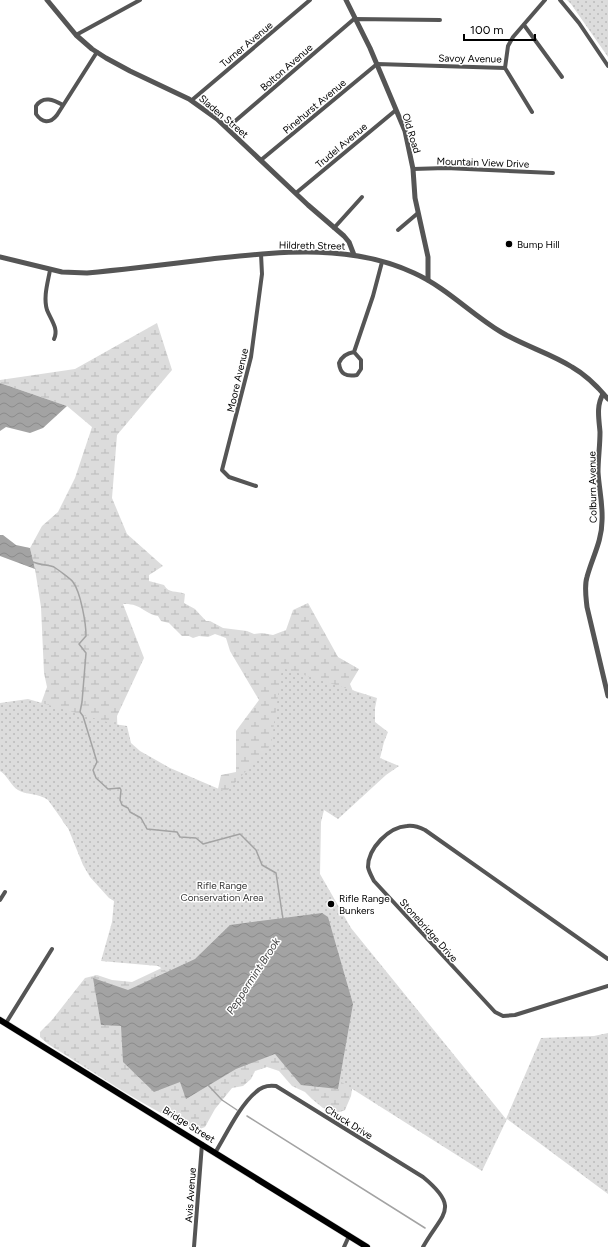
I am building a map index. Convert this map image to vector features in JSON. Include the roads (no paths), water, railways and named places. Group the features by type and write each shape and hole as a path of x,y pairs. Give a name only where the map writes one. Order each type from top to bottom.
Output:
{"main road":[{"name":"Bridge Street","path":"3,1021 367,1247"}],"street":[{"name":"Sladen Street","path":"47,0 76,35 97,52 130,71 192,100 227,128 349,242 354,255"},
{"path":"76,35 140,0"},
{"name":"Turner Avenue","path":"192,100 310,0"},
{"name":"Old Road","path":"346,0 377,64 405,132 413,169 414,192 428,257 428,280"},
{"name":"Savoy Avenue","path":"377,64 506,68 508,46 513,37 545,0"},
{"path":"560,0 579,23 608,66"},
{"path":"354,19 440,20"},
{"name":"Bolton Avenue","path":"227,128 354,19"},
{"path":"524,25 562,77"},
{"path":"64,105 51,99 42,100 36,106 36,114 42,121 51,122 64,105 97,52"},
{"name":"Pinehurst Avenue","path":"261,160 377,64"},
{"path":"506,68 532,112"},
{"name":"Trudel Avenue","path":"296,193 396,110"},
{"name":"Mountain View Drive","path":"413,169 446,168 553,173"},
{"path":"334,228 362,197"},
{"path":"398,230 418,213"},
{"name":"Hildreth Street","path":"0,258 50,270 87,273 261,254 322,252 354,255 413,272 428,280 500,332 571,366 583,374 608,399"},
{"name":"Moore Avenue","path":"256,486 229,478 222,470 251,357 262,274 261,254"},
{"path":"354,352 374,296 382,262"},
{"path":"50,270 46,291 46,306 56,331 54,339"},
{"path":"354,352 361,360 361,369 357,375 347,376 342,372 339,363 344,355 354,352"},
{"name":"Colburn Avenue","path":"603,394 600,399 599,408 600,444 598,472 602,504 602,522 600,539 586,578 586,593 587,607 608,696"},
{"name":"Stonebridge Drive","path":"608,959 419,827 405,826 391,832 378,843 373,851 368,866 374,881 495,1012 503,1016 515,1015 608,986"},
{"path":"0,900 5,892"},
{"path":"3,1021 52,949"},
{"name":"Chuck Drive","path":"215,1153 247,1101 256,1091 268,1085 276,1086 423,1177 436,1188 444,1198 445,1208 441,1222 424,1247"},
{"name":"Avis Avenue","path":"194,1247 202,1144"},
{"path":"344,1247 349,1236"}],"water":[{"path":"0,383 67,406 43,428 30,433 6,427 0,431"},
{"path":"0,535 3,535 16,545 30,548 35,569 0,556"},
{"path":"322,913 328,917 353,1004 338,1089 301,1085 275,1054 236,1069 186,1099 180,1082 154,1092 123,1062 121,1026 101,1025 93,978 128,990 195,959 230,925"}],"waterway":[{"name":"Peppermint Brook","path":"33,562 54,567 67,576 76,587 81,601 86,636 79,644 86,653 80,712 83,716 97,762 93,770 96,778 108,789 120,788 120,800 122,805 128,808 130,812 141,818 147,829 177,832 180,837 196,838 203,844 240,834 256,850 262,865 276,873 283,919"},
{"name":"Peppermint Brook","path":"208,1085 222,1100 237,1110"},
{"name":"Peppermint Brook","path":"247,1116 425,1228"}],"place":[{"name":"Bump Hill","path":"509,244"},
{"name":"Rifle Range Bunkers","path":"331,904"}],"park label":[{"name":"Rifle Range Conservation Area","path":"222,890"}]}
